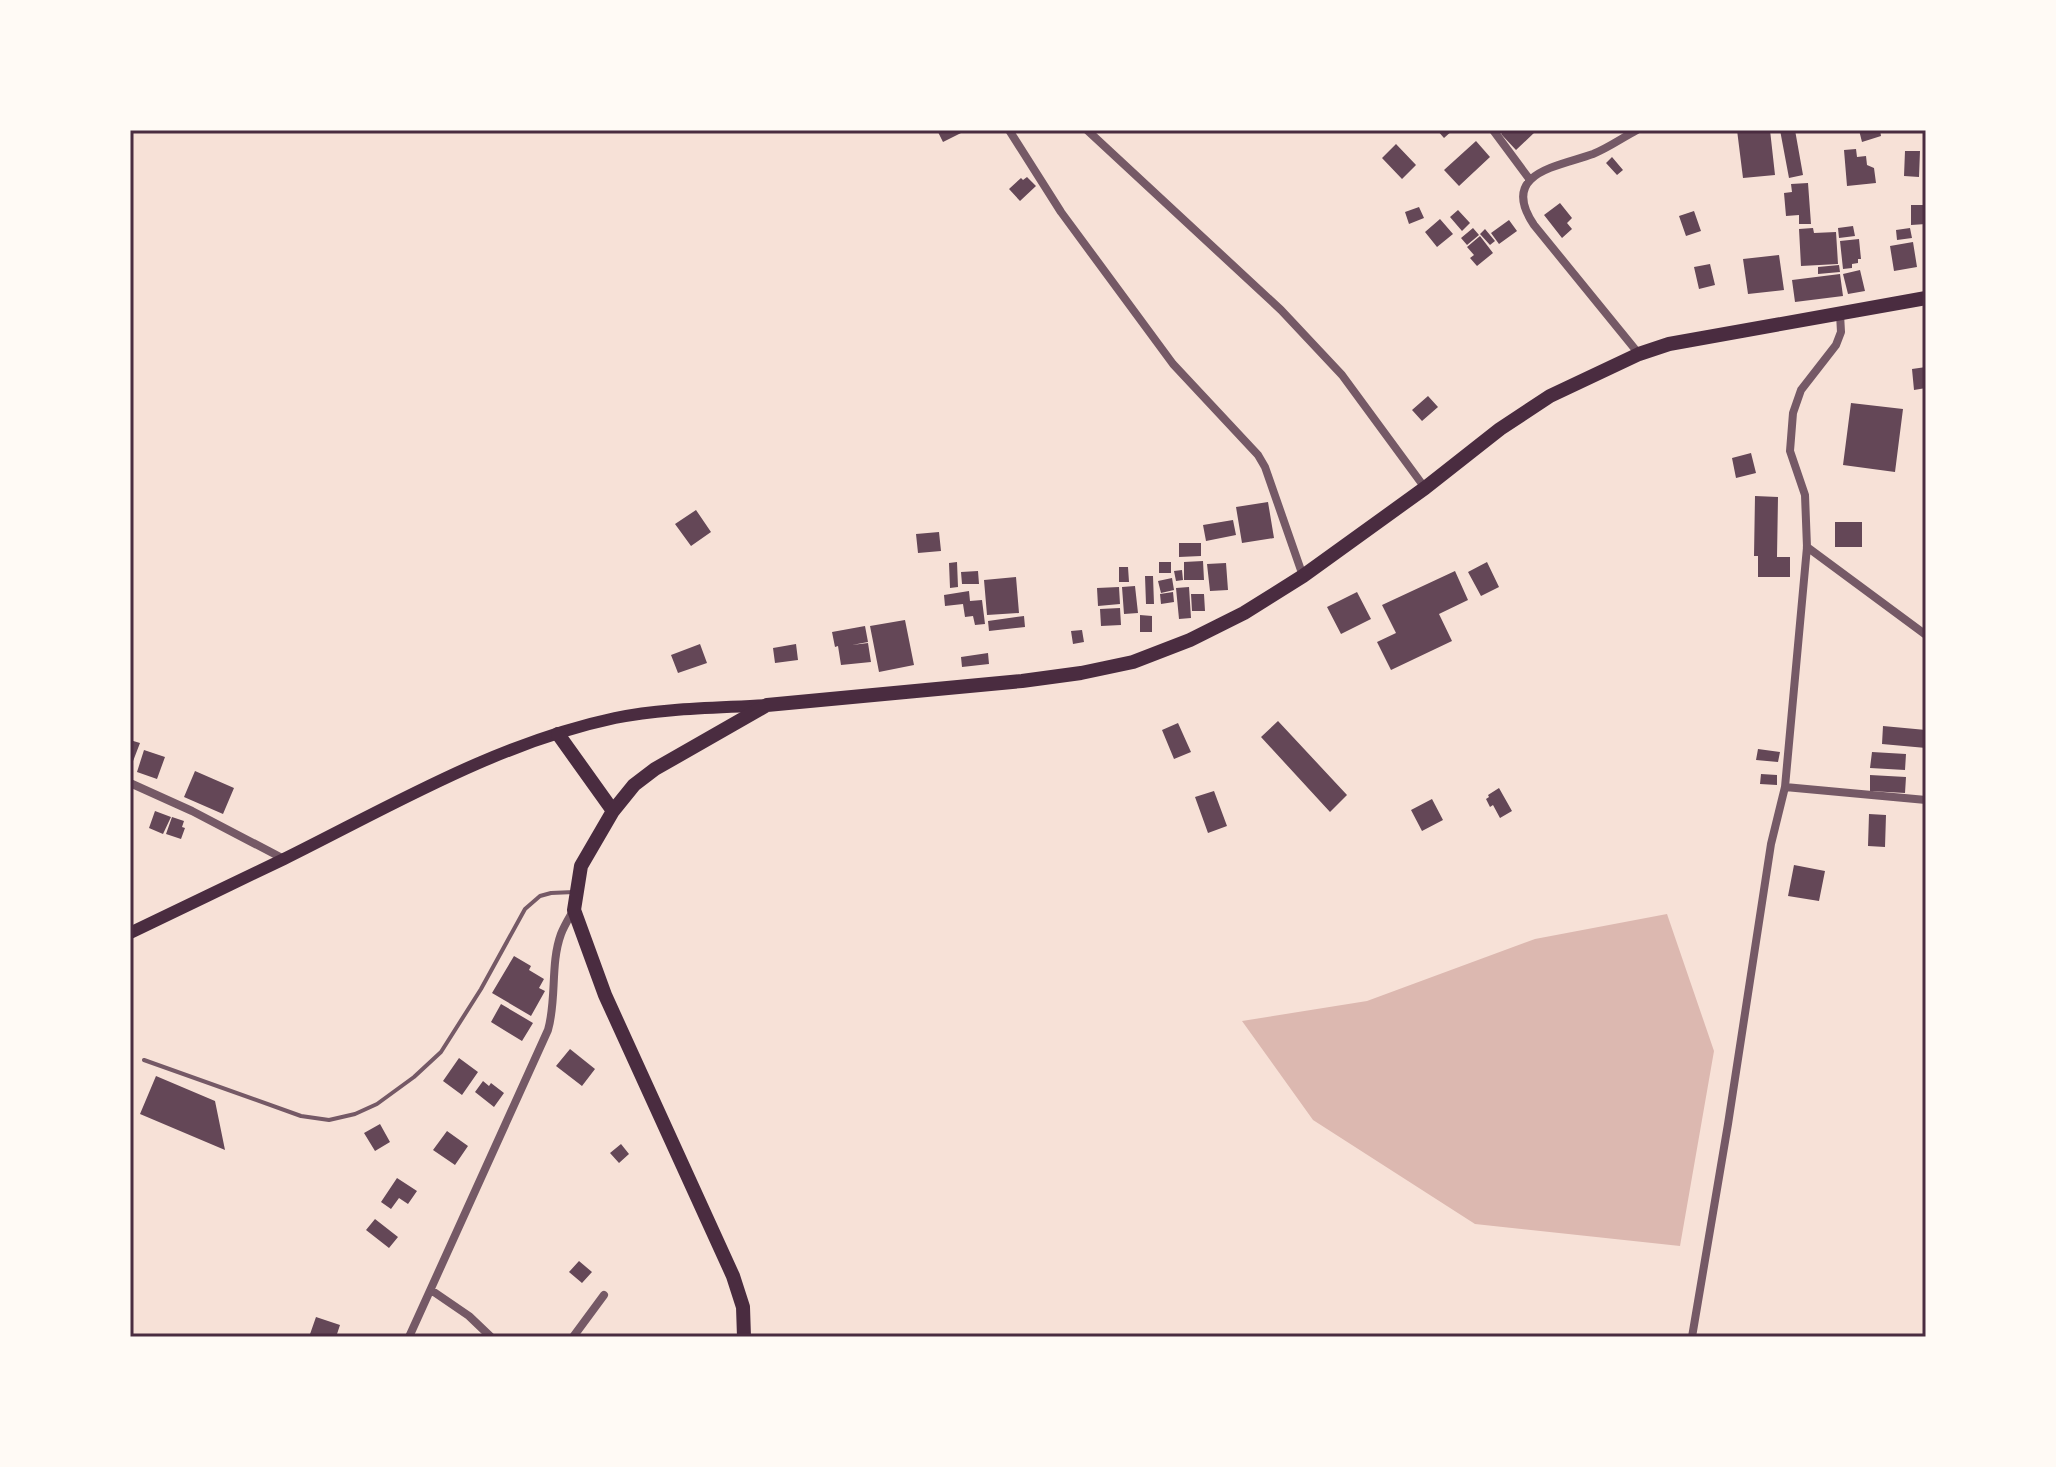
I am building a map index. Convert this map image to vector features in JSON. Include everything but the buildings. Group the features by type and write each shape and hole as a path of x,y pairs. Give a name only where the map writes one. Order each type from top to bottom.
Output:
{"highway":[{"path":"744,1337 743,1307 733,1276 605,995 574,910 581,866 613,811 634,785 655,769 767,705 1022,681 1133,662 1244,613 1303,576 1425,488 1500,429 1550,396 1639,354 1681,342 1926,298"},
{"path":"558,734 613,811"}],"main road":[{"path":"130,933 284,859 406,795 558,734 616,718 767,705"}],"street":[{"path":"1009,130 1061,212 1173,364 1258,455 1303,576"},
{"path":"1087,130 1291,321 1342,375 1425,488"},
{"path":"1493,130 1530,180"},
{"path":"1637,130 1597,152 1533,175 1524,189 1523,209 1639,354"},
{"path":"1692,1337 1771,844 1785,787 1807,547 1805,495 1790,451 1793,413 1801,390 1836,345 1841,332 1840,314"},
{"path":"1807,547 1926,635"},
{"path":"130,783 284,859"},
{"path":"1785,787 1926,800"},
{"path":"409,1337 548,1030 554,1005 557,946 574,910"},
{"path":"431,1290 469,1316 491,1337"},
{"path":"573,1337 604,1295"}],"lane":[{"path":"144,1060 301,1116 329,1120 355,1114 377,1104 441,1052 532,901 551,893 576,891"}],"shaded area":[{"path":"1667,914 1714,1051 1680,1246 1475,1224 1313,1120 1242,1021 1367,1001 1535,939"}]}
